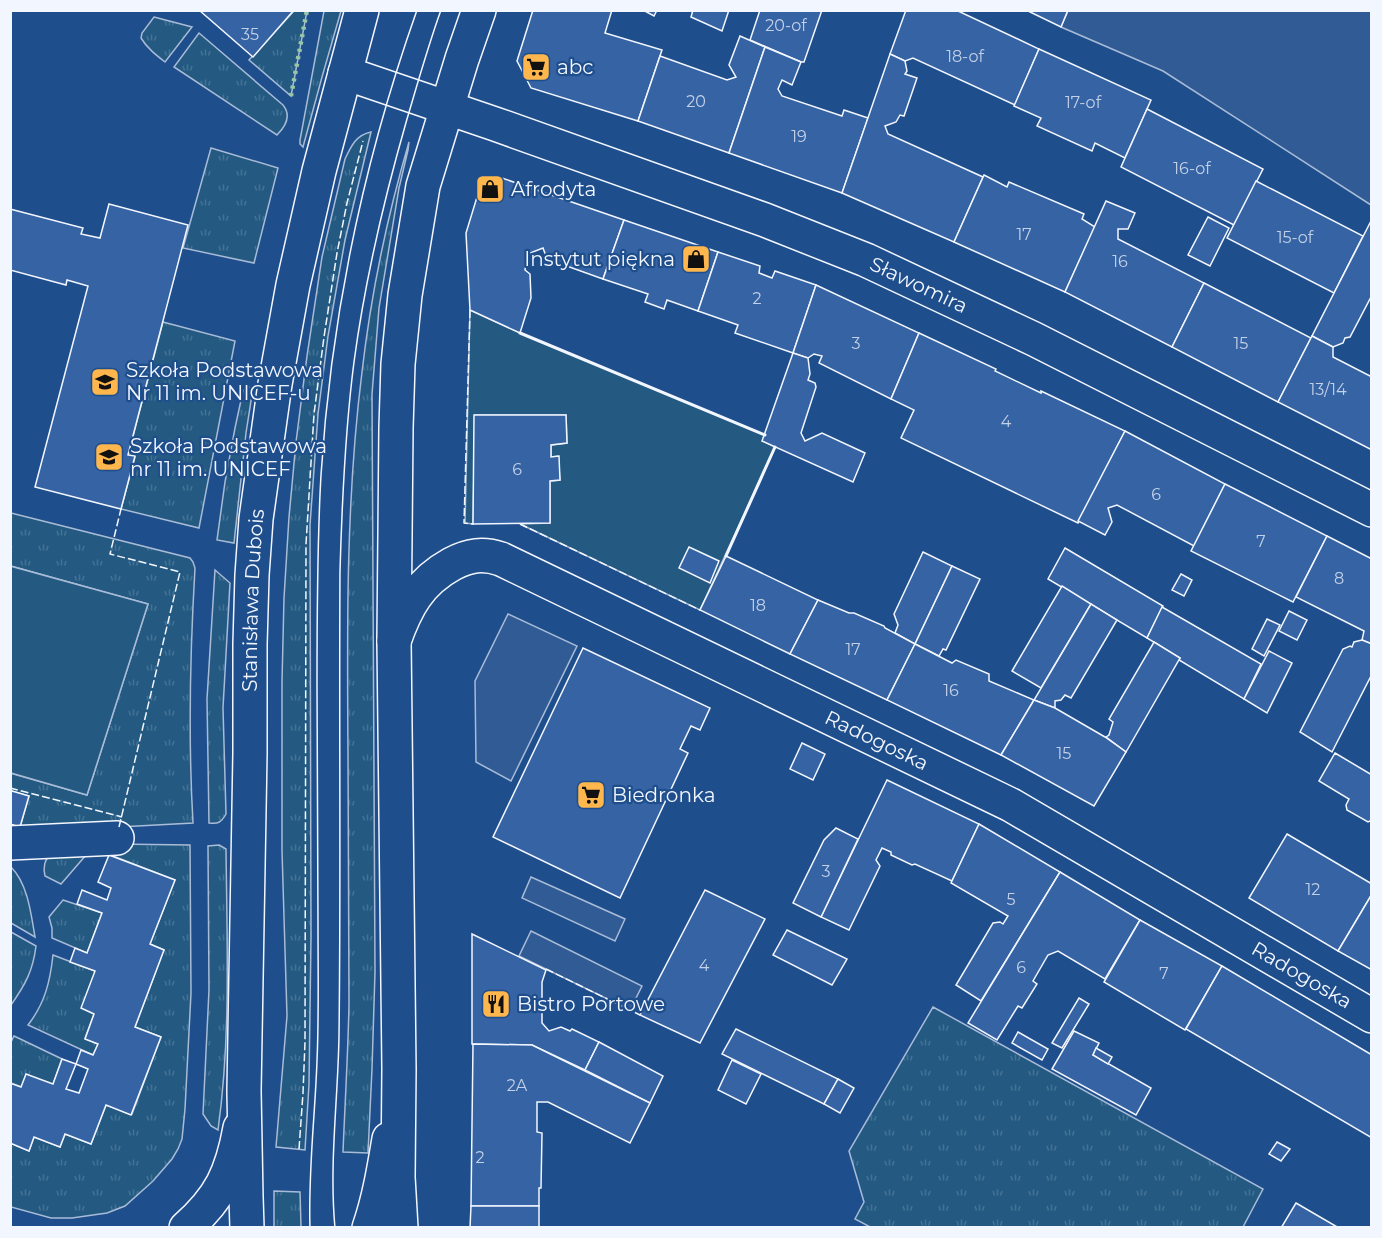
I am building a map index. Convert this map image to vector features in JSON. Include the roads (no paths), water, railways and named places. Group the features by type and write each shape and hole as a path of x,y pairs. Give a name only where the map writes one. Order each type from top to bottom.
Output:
{"street":[{"name":"Stanisława Dubois","path":"248,1227 244,1100 250,644 256,519 275,384 293,285 319,171 362,10"},
{"path":"401,1227 398,1177 399,1069 394,641 398,364 405,295 423,186 479,10"},
{"path":"345,73 447,108"},
{"name":"Sławomira","path":"447,108 755,216 866,260 1034,339 1371,510"},
{"name":"Radogoska","path":"394,641 407,610 427,581 436,574 462,559 473,556 492,556 510,562 1011,805 1371,1016"},
{"path":"10,843 117,838"},
{"path":"369,1227 383,1176 399,1069"},
{"name":"Stanisława Dubois","path":"186,1227 211,1204 227,1177 237,1144 244,1100"}],"tram line":[{"path":"310,1228 318,1027 318,553 326,416 333,356 353,239 381,124 417,10"},
{"path":"335,1228 333,1156 340,978 340,571 348,414 358,331 376,240 407,119 441,10"}],"place":[{"name":"abc","path":"536,67"},
{"name":"Afrodyta","path":"490,189"},
{"name":"Instytut piękna","path":"696,259"},
{"name":"Szkoła Podstawowa Nr 11 im. UNICEF-u","path":"105,382"},
{"name":"Szkoła Podstawowa nr 11 im. UNICEF","path":"109,457"},
{"name":"Biedronka","path":"591,795"},
{"name":"Bistro Portowe","path":"496,1004"}]}
